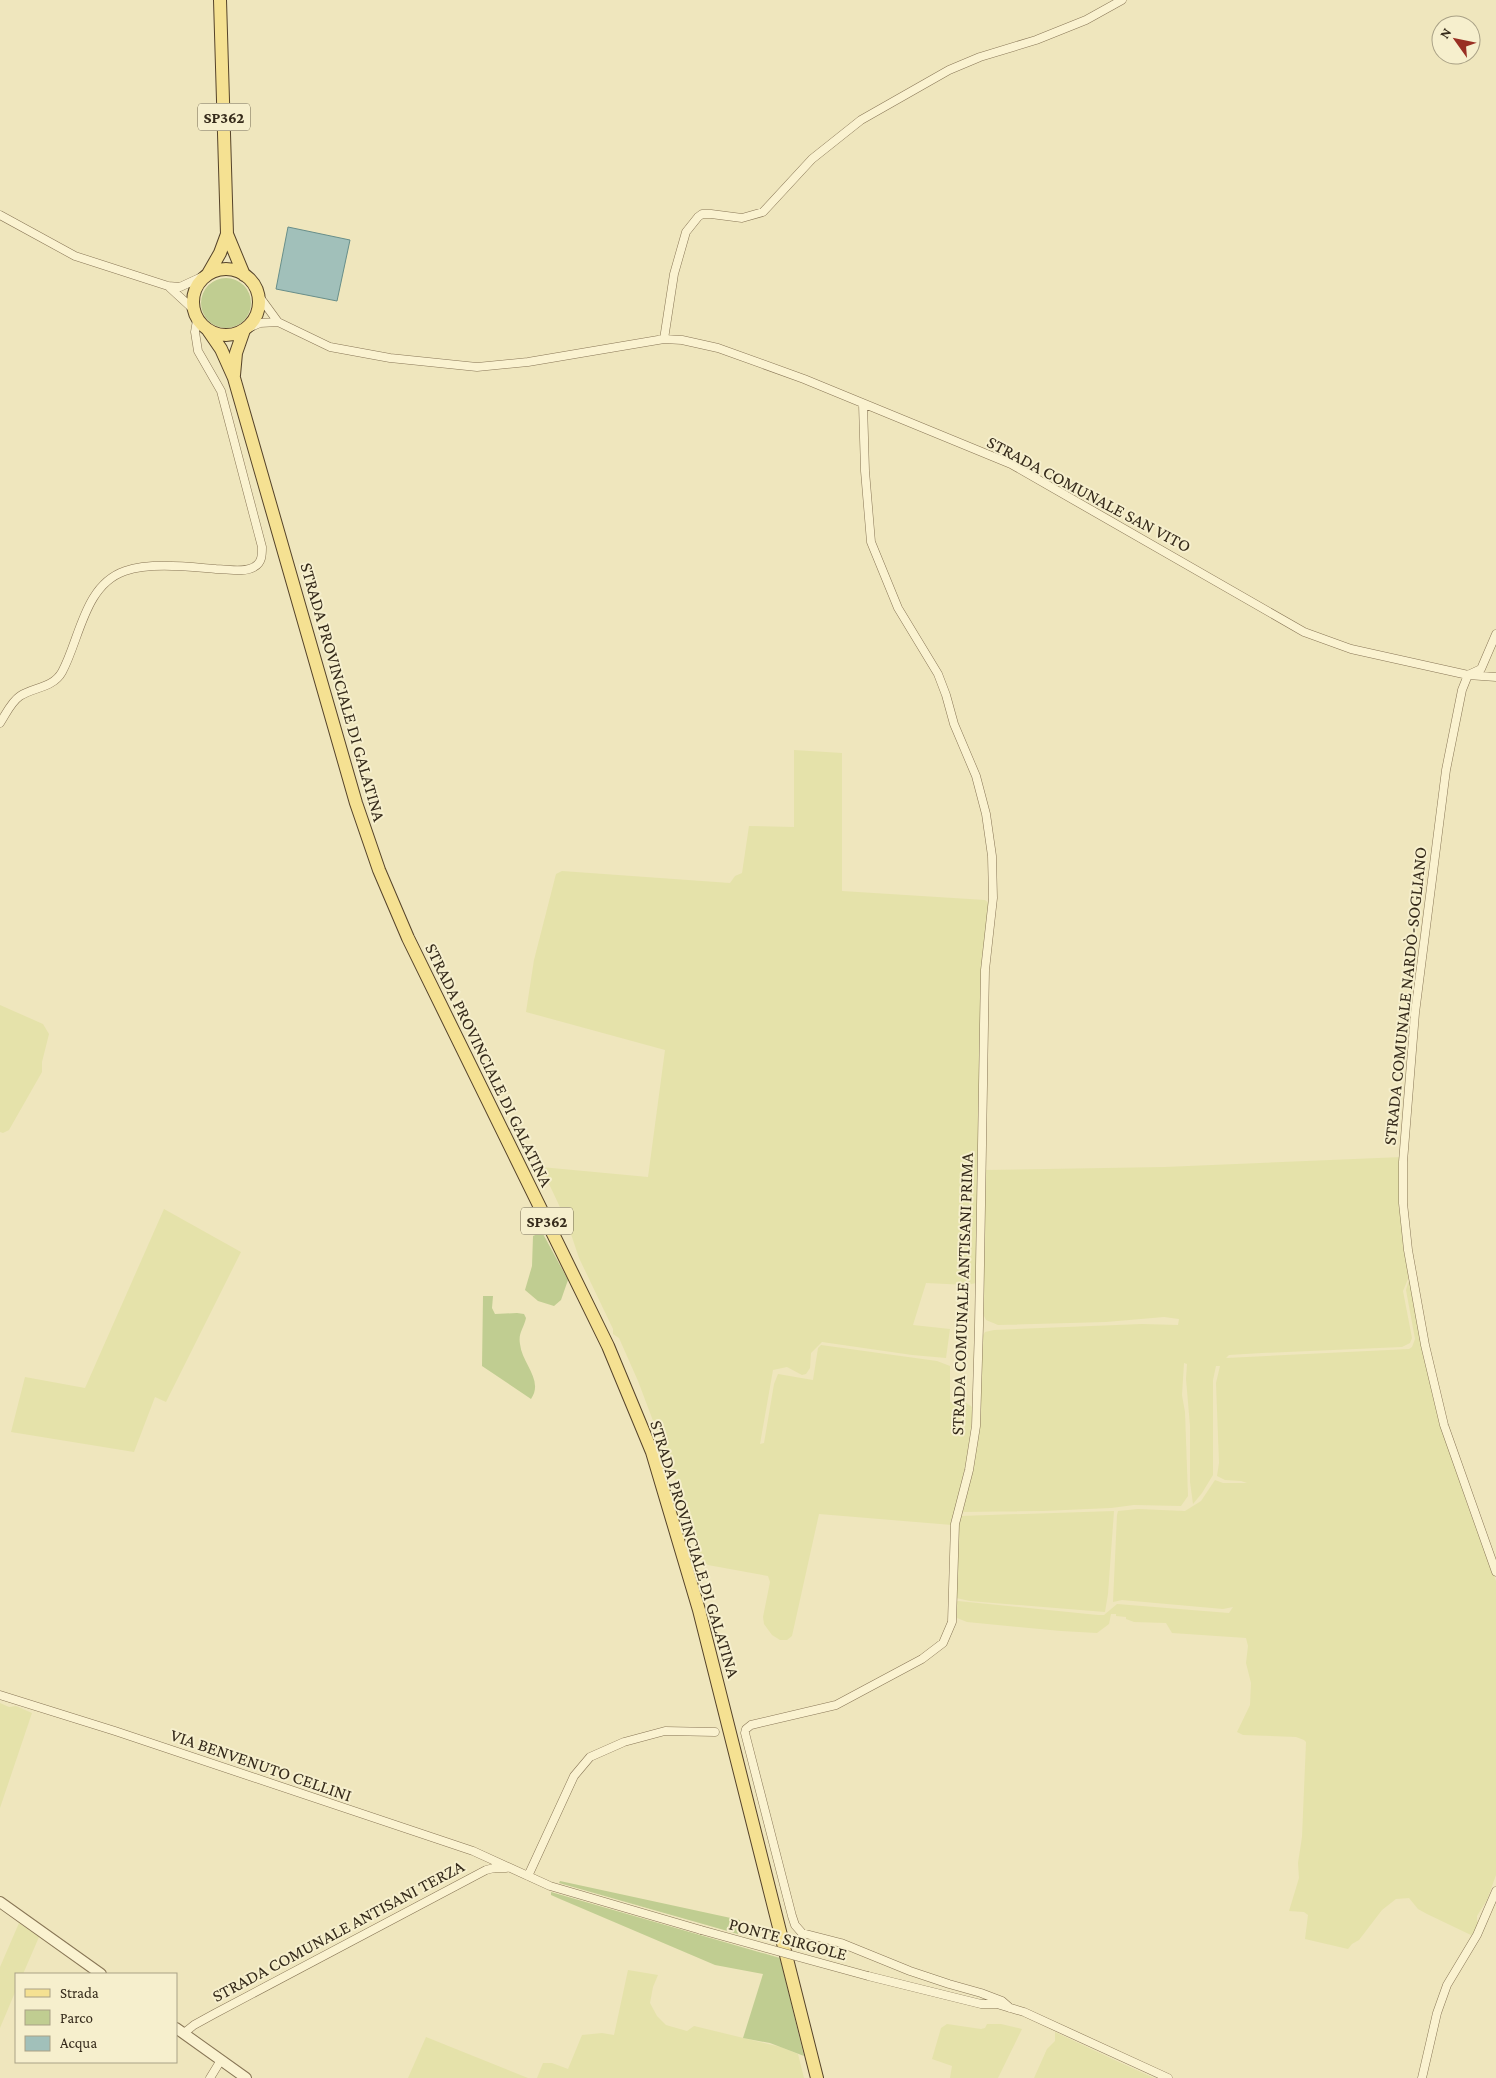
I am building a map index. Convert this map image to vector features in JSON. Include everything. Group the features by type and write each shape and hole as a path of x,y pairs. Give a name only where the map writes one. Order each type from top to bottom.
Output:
{"main road":[{"name":"SP362","path":"220,0 227,234 244,274 254,284 259,296"},
{"name":"SP362","path":"195,315 193,296 199,284 208,274 227,234"},
{"path":"208,274 219,270 233,270 244,274"},
{"name":"STRADA PROVINCIALE DI GALATINA","path":"234,378 236,353 244,330 253,321 258,309 259,296"},
{"name":"STRADA PROVINCIALE DI GALATINA","path":"195,315 208,330 220,349 234,378 356,803 379,870 408,938 608,1346 652,1452 700,1610 817,2078"},
{"path":"208,330 219,335 232,335 244,330"}],"street":[{"path":"664,339 674,274 686,232 702,214 742,218 763,212 812,159 861,120 949,70 980,57 1036,40 1086,20 1122,0"},
{"path":"0,215 74,256 168,286 180,287 188,285 208,274"},
{"path":"0,723 15,699 48,685 62,673 89,607 112,578 125,571 139,568 187,567 240,570 255,567 261,559 262,547 221,391 198,351 195,315 168,286"},
{"path":"259,296 278,322"},
{"path":"244,330 260,323 278,322"},
{"name":"STRADA COMUNALE SAN VITO","path":"278,322 330,347 390,358 477,367 528,362 664,339 718,348 1011,464 1304,632 1351,649 1468,675 1496,677"},
{"name":"STRADA COMUNALE ANTISANI PRIMA","path":"863,404 865,471 871,542 898,608 938,674 954,724 976,776 986,814 992,856 993,898 985,989 976,1426 969,1470 956,1524 952,1622 943,1643 922,1659 836,1705 751,1725 746,1729 745,1733 792,1916 798,1930 806,1935 842,1943 910,1971 981,1992 1002,2001 1010,2008"},
{"name":"STRADA COMUNALE NARDÒ-SOGLIANO","path":"1496,634 1481,669 1468,675 1462,690 1446,770 1415,1012 1403,1162 1403,1203 1408,1250 1425,1345 1444,1425 1496,1572"},
{"name":"VIA BENVENUTO CELLINI","path":"0,1695 115,1731 473,1851 528,1876"},
{"path":"528,1876 574,1776 590,1757 624,1742 665,1731 715,1732"},
{"name":"STRADA COMUNALE ANTISANI TERZA","path":"180,2031 486,1870 500,1867 510,1868"},
{"name":"PONTE SIRGOLE","path":"528,1876 550,1886 868,1976 980,2004 997,2004 1010,2008"},
{"path":"1422,2078 1437,2013 1447,1985 1477,1935 1496,1892"},
{"path":"0,1902 100,1973"},
{"path":"1010,2008 1024,2012 1168,2078"},
{"path":"180,2031 246,2078"},
{"path":"210,2078 221,2060"}],"shaded area":[{"path":"794,750 842,753 842,891 985,900 989,903 979,1099 976,1283 967,1285 926,1283 913,1325 950,1329 946,1358 822,1342 811,1353 810,1368 806,1374 802,1375 787,1367 773,1370 760,1444 764,1443 774,1384 778,1374 813,1380 818,1348 821,1345 937,1361 950,1366 950,1402 963,1401 973,1409 968,1454 952,1525 819,1514 792,1636 787,1640 780,1640 772,1635 764,1624 763,1617 770,1582 768,1576 708,1565 699,1558 678,1487 638,1381 619,1338 613,1334 613,1329 579,1258 567,1222 541,1167 648,1177 665,1050 526,1012 534,960 556,874 562,871 730,883 735,876 742,873 749,826 794,827"},
{"path":"0,1005 43,1024 49,1034 42,1062 42,1072 9,1130 3,1133 0,1132"},
{"path":"1402,1157 1410,1274 1403,1291 1412,1338 1410,1343 1402,1347 1229,1355 1226,1358 1409,1349 1412,1347 1415,1339 1406,1290 1410,1277 1433,1397 1468,1507 1496,1581 1496,1875 1487,1900 1477,1916 1477,1921 1479,1922 1473,1936 1418,1909 1409,1898 1396,1899 1382,1910 1359,1940 1348,1949 1305,1939 1308,1915 1304,1912 1289,1911 1299,1878 1298,1863 1302,1837 1306,1742 1296,1737 1243,1735 1237,1732 1250,1705 1251,1683 1246,1663 1248,1646 1246,1638 1172,1633 1166,1623 1134,1622 1126,1619 1126,1617 1116,1616 1116,1614 1111,1614 1109,1624 1097,1633 967,1622 957,1618 956,1602 958,1601 1098,1615 1104,1615 1117,1604 1229,1613 1233,1607 1223,1609 1122,1600 1113,1602 1117,1515 1118,1511 1138,1509 1185,1511 1201,1501 1215,1480 1223,1483 1247,1483 1225,1480 1217,1476 1219,1463 1216,1383 1220,1366 1216,1366 1213,1380 1213,1475 1193,1504 1190,1482 1187,1364 1184,1363 1182,1395 1185,1412 1188,1496 1181,1506 1134,1505 1043,1511 961,1512 978,1413 982,1337 985,1332 994,1330 1142,1324 1178,1325 1179,1319 1164,1317 1106,1322 998,1325 986,1320 982,1312 983,1170 1164,1167"},
{"path":"164,1209 241,1252 166,1402 155,1397 134,1452 11,1432 25,1377 85,1388"},
{"path":"1114,1511 1105,1612 970,1601 956,1598 958,1525 960,1516"},
{"path":"0,1703 9,1707 16,1706 32,1713 0,1808"},
{"path":"19,1923 39,1937 23,1973 15,1973 15,1992 0,2028 0,1967"},
{"path":"628,1970 658,1975 653,1987 650,2003 657,2016 666,2025 687,2031 694,2026 781,2047 798,2054 804,2078 537,2078 543,2063 552,2063 568,2069 582,2035 602,2033 614,2035"},
{"path":"947,2024 981,2029 985,2028 987,2024 1001,2024 1022,2029 998,2078 950,2078 952,2066 932,2059 941,2028"},
{"path":"1055,2032 1154,2078 1034,2078 1047,2049 1055,2041"},
{"path":"426,2037 528,2078 408,2078"}],"green space":[{"path":"221,278 231,278 244,285 251,298 251,308 244,321 231,328 221,328 212,324 205,317 201,308 201,298 205,289 212,282"},
{"path":"542,1232 568,1280 561,1300 554,1306 538,1301 525,1290 532,1266 533,1236"},
{"path":"483,1296 493,1296 492,1308 495,1314 517,1313 524,1314 526,1318 520,1334 520,1340 522,1351 534,1379 534,1392 531,1399 482,1366"},
{"path":"560,1881 740,1920 738,1934 559,1883"},
{"path":"551,1892 780,1958 804,2056 770,2043 743,2038 763,1974 715,1965 551,1895"}],"water":[{"path":"288,227 350,240 337,301 276,289"}]}
